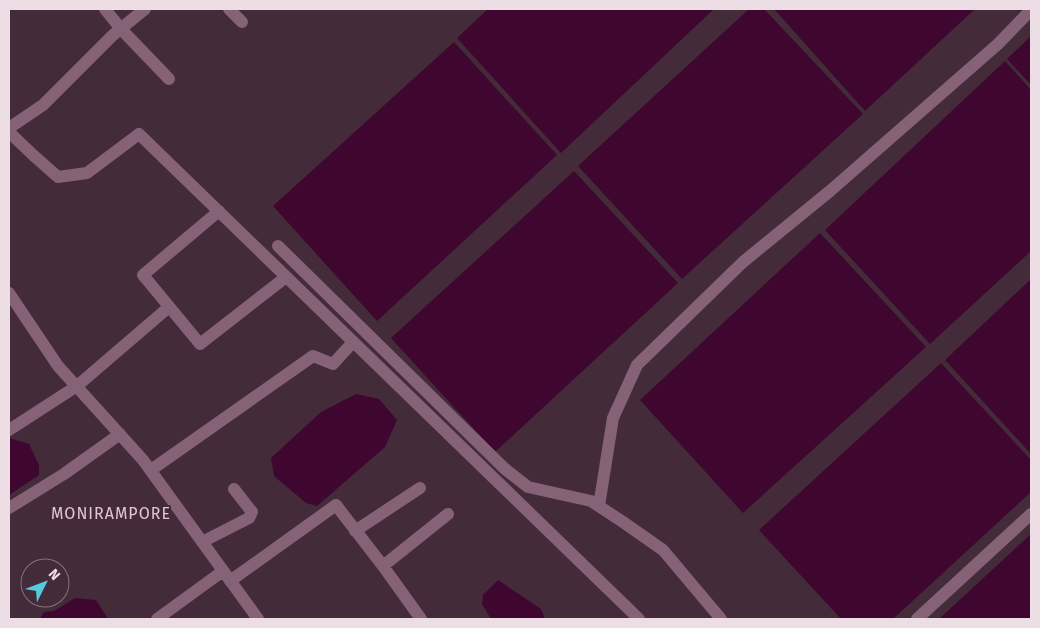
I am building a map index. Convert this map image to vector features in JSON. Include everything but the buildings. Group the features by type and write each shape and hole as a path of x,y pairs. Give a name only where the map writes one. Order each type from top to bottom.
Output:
{"street":[{"path":"105,9 121,29 169,79"},
{"path":"9,128 42,105 121,29 146,9"},
{"path":"229,9 242,22"},
{"path":"599,506 612,418 637,365 743,262 830,191 998,44 1031,10"},
{"path":"9,132 58,177 87,173 139,134 634,618"},
{"path":"219,211 143,275 200,344 286,277"},
{"path":"278,246 505,469 528,487 591,501 663,550 721,619"},
{"path":"9,293 58,366 144,460 258,619"},
{"path":"9,430 77,386 169,307"},
{"path":"151,470 313,356 333,364 353,342"},
{"path":"9,508 64,474 120,434"},
{"path":"355,531 420,488"},
{"path":"202,542 251,516 252,512 234,489"},
{"path":"157,619 336,505 421,619"},
{"path":"383,566 448,514"},
{"path":"917,619 1031,514"}],"shaded area":[{"path":"488,9 714,9 561,153 457,38"},
{"path":"749,9 764,9 863,114 682,279 578,166"},
{"path":"774,9 975,9 865,111"},
{"path":"1031,36 1031,85 1007,59"},
{"path":"454,42 557,155 377,321 273,206"},
{"path":"1005,61 1031,90 1031,251 930,344 825,230"},
{"path":"574,171 678,283 495,452 391,338"},
{"path":"820,233 926,347 743,513 640,400"},
{"path":"1031,279 1031,454 945,360"},
{"path":"941,363 1031,460 1031,492 893,619 841,619 759,530"},
{"path":"356,394 379,399 397,420 385,447 317,506 306,503 274,476 271,458 321,412"},
{"path":"9,438 29,444 39,465 39,475 9,495"},
{"path":"1031,534 1031,619 939,619"},
{"path":"498,580 541,609 545,619 491,619 482,604 483,595"},
{"path":"75,598 96,600 108,619 40,619 44,612 54,611 59,608 70,608 70,601"}],"district":[{"name":"MONIRAMPORE","path":"111,513"}]}
